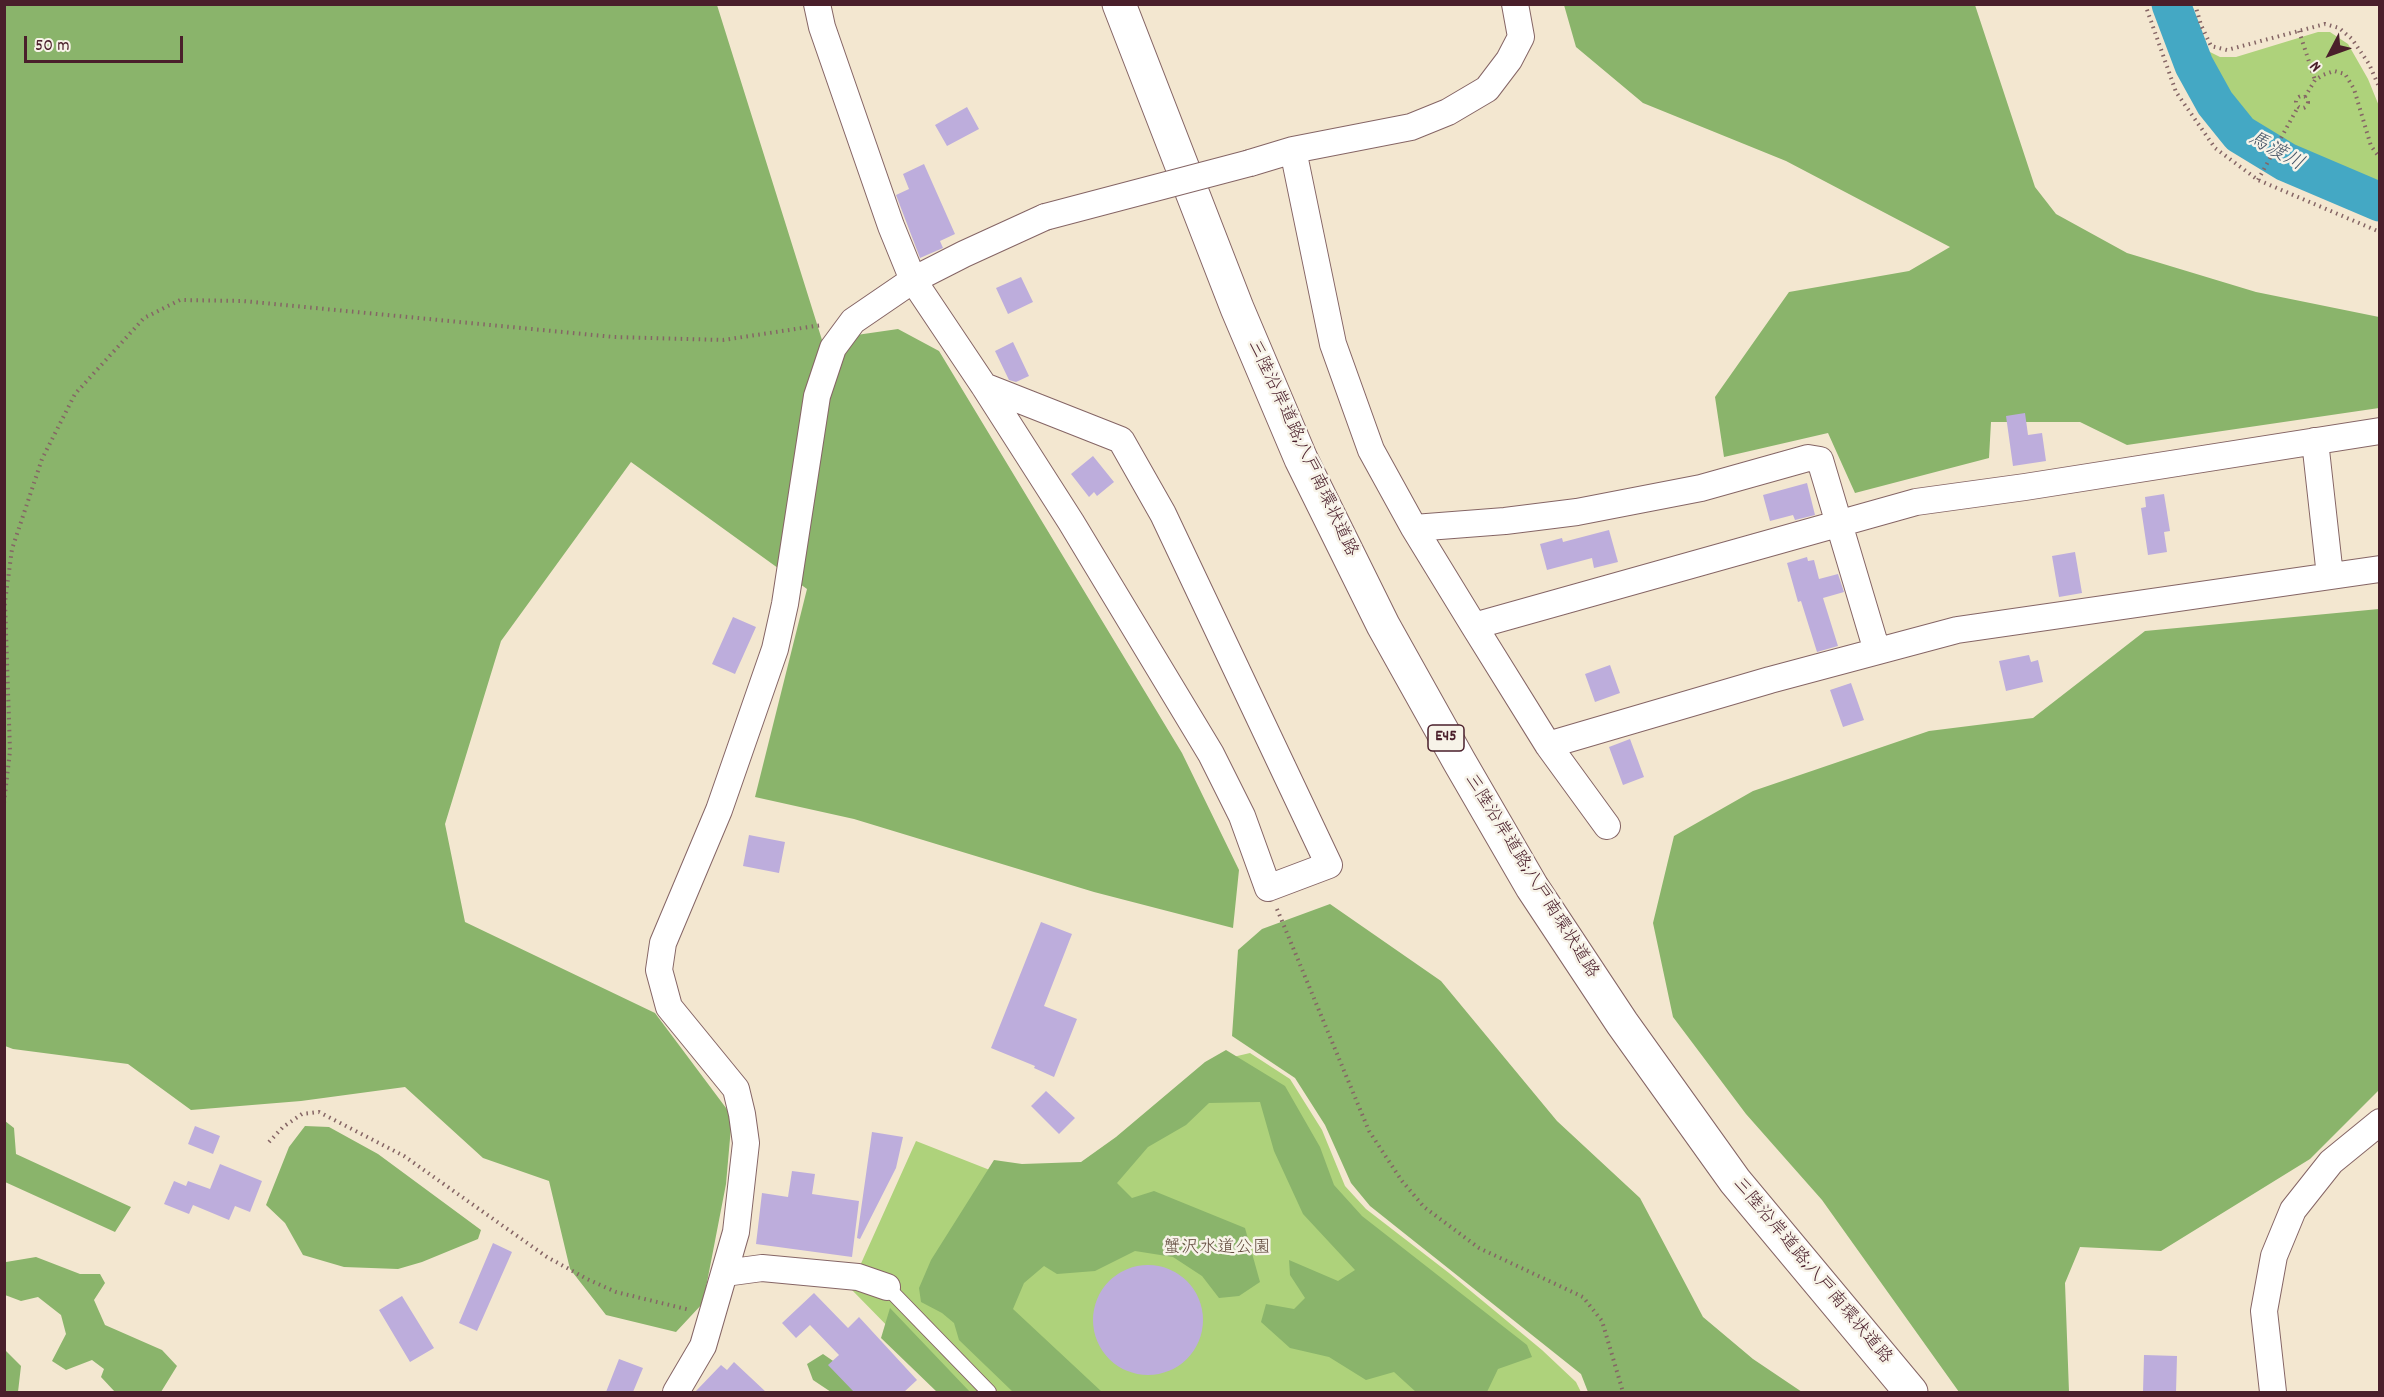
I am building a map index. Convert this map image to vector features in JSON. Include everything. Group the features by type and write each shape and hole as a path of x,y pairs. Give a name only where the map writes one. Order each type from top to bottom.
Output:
{"highway":[{"name":"三陸沿岸道路;八戸南環状道路","path":"1119,4 1237,308 1301,459 1383,625 1459,761 1532,887 1622,1023 1735,1181 1911,1392"}],"street":[{"path":"817,4 822,27 888,216 913,280 1071,522 1211,754 1242,816 1268,888 1329,865 1163,514 1121,440 984,386"},
{"path":"676,1392 703,1346 725,1273 736,1232 746,1143 736,1089 669,1007 659,970 660,961 663,943 719,810 775,649 785,604 817,396 833,348 853,321 913,280 1002,236 1046,218 1293,150 1411,127 1448,112 1487,89 1509,60 1521,37 1515,4"},
{"path":"1293,150 1334,344 1371,450 1414,528 1548,745 1607,826"},
{"path":"1474,626 1916,502 2379,431"},
{"path":"2315,441 2330,576"},
{"path":"1414,528 1505,521 1577,512 1701,488 1808,458 1820,460 1877,651"},
{"path":"1548,745 1957,630 2379,569"},
{"path":"2273,1392 2264,1311 2278,1247 2293,1210 2331,1162 2379,1122"},
{"path":"725,1273 762,1268 858,1277 887,1287"}],"lane":[{"path":"887,1287 989,1392"}],"path":[{"path":"2145,4 2175,92 2215,148 2258,180 2379,232"},
{"path":"2195,4 2201,25 2211,46 2227,50 2325,24 2339,28 2352,39 2369,64 2379,90"},
{"path":"2299,31 2314,80"},
{"path":"2305,97 2314,80 2334,71 2345,74 2354,89 2371,146 2379,158"},
{"path":"2258,180 2298,107 2297,99 2300,96 2305,97"},
{"path":"2298,107 2307,106 2308,102 2305,97"},
{"path":"4,803 10,751 5,602 12,549 42,459 75,394 144,318 180,300 243,301 614,337 723,340 853,321"},
{"path":"1268,888 1369,1131 1402,1181 1424,1207 1479,1248 1583,1297 1602,1321 1623,1392"},
{"path":"269,1142 283,1126 302,1114 319,1112 404,1156 547,1257 587,1279 616,1292 712,1316"}],"green space":[{"path":"4,5 717,5 822,340 898,329 939,351 1182,753 1239,870 1233,928 1094,892 854,819 755,797 807,589 631,462 501,641 445,824 465,922 655,1013 732,1116 726,1184 703,1303 676,1332 606,1315 570,1269 549,1181 483,1158 405,1087 301,1101 191,1110 128,1064 13,1049 5,1046"},
{"path":"1564,5 1975,5 2035,187 2056,214 2127,253 2256,292 2379,317 2379,408 2127,445 2080,422 1991,422 1989,458 1855,493 1828,433 1724,457 1715,397 1789,292 1909,271 1950,247 1786,161 1643,103 1576,47"},
{"path":"2318,32 2330,32 2348,44 2368,79 2379,106 2379,189 2284,145 2253,126 2229,101 2202,57 2204,49 2220,57 2236,57"},
{"path":"2379,609 2379,1090 2310,1159 2161,1251 2080,1247 2065,1283 2069,1392 1959,1392 1822,1200 1746,1114 1673,1017 1653,923 1674,836 1753,791 1929,731 2033,718 2145,631"},
{"path":"1330,904 1441,981 1557,1121 1640,1198 1703,1317 1753,1359 1802,1392 1588,1392 1581,1374 1370,1206 1351,1183 1325,1125 1295,1078 1232,1036 1238,950 1262,929"},
{"path":"1226,1050 1285,1086 1320,1147 1334,1185 1362,1216 1527,1345 1532,1357 1498,1369 1487,1392 1416,1392 1394,1372 1366,1380 1329,1357 1290,1348 1261,1322 1266,1304 1294,1309 1305,1298 1290,1275 1289,1260 1338,1281 1355,1270 1303,1214 1274,1151 1260,1102 1209,1103 1186,1125 1148,1147 1117,1183 1132,1198 1154,1191 1245,1228 1260,1282 1239,1296 1219,1298 1202,1276 1173,1257 1135,1251 1095,1271 1057,1274 1044,1266 1024,1283 1013,1309 1102,1392 1013,1392 959,1340 954,1323 942,1313 921,1302 919,1288 931,1260 994,1160 1022,1164 1081,1162 1116,1137 1205,1062"},
{"name":"蟹沢水道公園","path":"1250,1053 1290,1079 1322,1130 1345,1186 1366,1209 1449,1273 1542,1350 1576,1382 1581,1392 952,1392 850,1288 916,1141 1061,1198 1216,1061"},
{"path":"5,1121 14,1128 16,1154 131,1207 115,1232 5,1182"},
{"path":"305,1126 329,1127 378,1154 481,1230 478,1239 422,1262 398,1269 344,1267 303,1255 285,1223 266,1205 289,1147"},
{"path":"36,1257 80,1274 100,1274 105,1283 94,1300 105,1325 162,1350 177,1366 161,1392 115,1392 101,1377 104,1369 92,1360 66,1370 52,1361 66,1334 61,1315 38,1297 21,1301 5,1295 6,1262"},
{"path":"890,1308 970,1392 937,1392 881,1338"},
{"path":"5,1350 21,1366 18,1392 5,1392"},
{"path":"823,1354 878,1392 831,1392 813,1380 807,1364"}],"building":[{"path":"967,107 979,129 947,146 935,125"},
{"path":"924,164 955,234 940,241 943,248 920,258 896,195 909,189 903,174"},
{"path":"1021,277 1033,302 1008,314 996,288"},
{"path":"1013,342 1029,376 1016,382 1009,380 995,351"},
{"path":"2025,413 2028,435 2042,433 2046,461 2013,466 2006,416"},
{"path":"1093,456 1114,482 1097,496 1094,492 1089,497 1071,474"},
{"path":"1807,483 1815,515 1795,520 1793,515 1770,521 1763,495"},
{"path":"2164,494 2170,531 2164,532 2167,552 2148,555 2141,508 2146,507 2145,497"},
{"path":"1609,530 1618,562 1594,568 1592,558 1547,570 1540,544 1562,538 1563,542"},
{"path":"2075,552 2082,593 2059,597 2052,556"},
{"path":"1807,557 1808,561 1814,560 1819,579 1838,574 1844,592 1823,598 1838,646 1817,652 1801,601 1798,602 1787,563"},
{"path":"733,617 756,627 735,674 712,664"},
{"path":"2029,655 2031,662 2038,660 2043,682 2006,691 1999,661"},
{"path":"1610,665 1620,693 1595,702 1585,674"},
{"path":"1851,683 1864,720 1843,727 1830,690"},
{"path":"1630,739 1644,777 1623,785 1609,747"},
{"path":"749,835 785,842 779,873 743,866"},
{"path":"1041,922 1072,934 1044,1006 1077,1019 1054,1077 1034,1068 1035,1066 991,1048"},
{"path":"1046,1091 1075,1118 1059,1134 1031,1106"},
{"path":"195,1126 220,1136 213,1154 188,1144"},
{"path":"872,1132 903,1137 896,1168 860,1239 857,1238"},
{"path":"220,1164 262,1181 250,1212 235,1206 229,1220 193,1205 189,1214 164,1204 174,1181 186,1186 188,1181 210,1189"},
{"path":"792,1171 815,1174 812,1194 859,1201 852,1257 756,1244 762,1193 788,1197"},
{"path":"493,1243 512,1252 477,1331 459,1323"},
{"path":"1148,1265 1169,1269 1187,1281 1199,1299 1203,1320 1199,1341 1187,1359 1169,1371 1148,1375 1127,1371 1109,1359 1097,1341 1093,1320 1097,1299 1109,1281 1127,1269"},
{"path":"814,1293 848,1328 859,1317 917,1380 904,1392 854,1392 828,1365 839,1355 810,1325 796,1338 782,1323"},
{"path":"402,1296 434,1348 410,1362 379,1310"},
{"path":"2144,1355 2177,1356 2176,1392 2143,1392"},
{"path":"619,1359 643,1368 633,1392 606,1392"},
{"path":"734,1362 766,1392 695,1392 721,1365 727,1370"}],"waterway":[{"name":"馬渡川","path":"2171,4 2194,65 2215,103 2240,134 2286,162 2380,202"}]}
